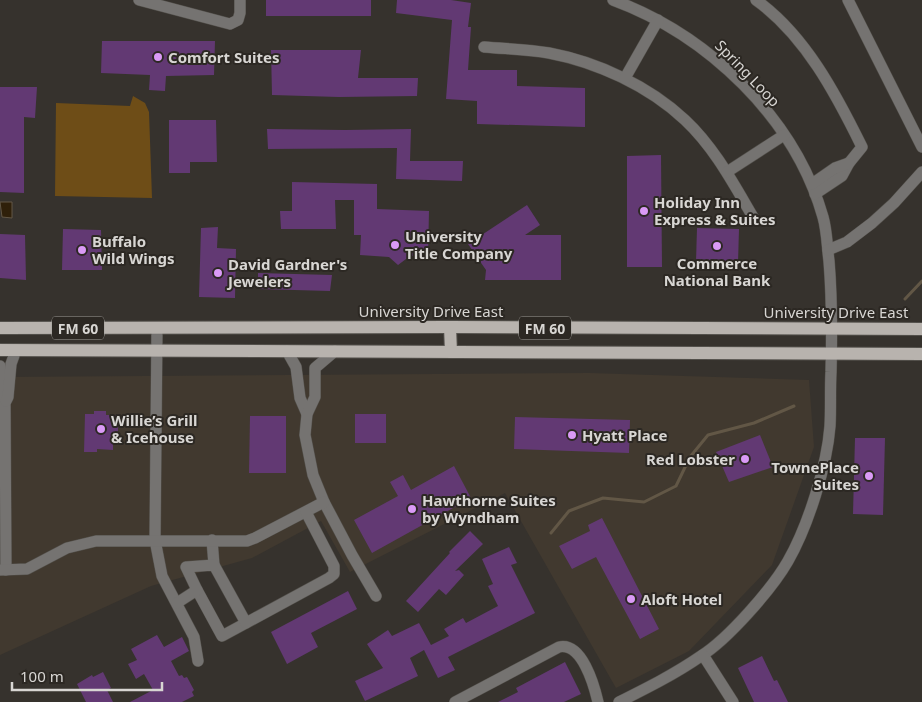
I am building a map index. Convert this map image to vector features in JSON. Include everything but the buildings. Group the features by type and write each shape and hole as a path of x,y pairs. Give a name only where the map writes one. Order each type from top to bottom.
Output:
{"main road":[{"path":"450,327 451,352"},
{"name":"University Drive East","path":"0,328 922,329"},
{"name":"FM 60","path":"0,350 922,354"}],"street":[{"path":"139,0 230,24 238,20 240,0"},
{"path":"756,0 774,13 813,61 848,119 862,148 849,163 835,168 813,189"},
{"path":"848,0 922,147"},
{"name":"Spring Loop","path":"619,702 703,655 730,631 764,594 788,562 805,526 821,476 830,428 832,328 831,287 824,219 813,189 784,135 758,100 720,62 698,45 658,20 621,1"},
{"path":"625,78 658,20"},
{"path":"484,47 549,53 588,64 625,78 685,120 727,172 753,217"},
{"path":"727,172 784,135"},
{"path":"828,250 848,242 872,223 901,196 922,172"},
{"path":"157,328 154,540 162,576 194,637 198,661"},
{"path":"16,350 11,364 8,396 5,402 3,570 28,569 67,548 96,541 247,541 324,502"},
{"path":"286,351 296,367 300,398 307,414"},
{"path":"335,351 315,368 315,397 307,414 306,435 313,475 324,502 376,596"},
{"path":"0,366 2,397 5,402"},
{"path":"214,565 186,567 222,636 334,574 334,566 306,512"},
{"path":"212,540 214,565 246,623"},
{"path":"177,603 197,590"},
{"path":"455,702 563,646 567,646 575,651 590,675 598,702"},
{"path":"703,655 733,702"}],"shaded area":[{"path":"133,96 145,103 149,112 152,198 55,196 56,103 130,106"},
{"path":"0,202 12,202 12,218 2,217"},
{"path":"589,373 809,380 814,447 772,565 689,651 616,688 505,493 350,572 321,521 252,558 151,586 0,655 0,377"}],"waterway":[{"path":"905,299 922,281"},
{"path":"551,533 569,511 603,498 644,502 676,486 690,457 708,435 754,423 794,406"}],"place":[{"name":"Comfort Suites","path":"158,57"},
{"name":"Holiday Inn Express & Suites","path":"644,211"},
{"name":"University Title Company","path":"395,245"},
{"name":"Commerce National Bank","path":"717,246"},
{"name":"Buffalo Wild Wings","path":"82,250"},
{"name":"David Gardner's Jewelers","path":"218,273"},
{"name":"Willie’s Grill & Icehouse","path":"101,429"},
{"name":"Hyatt Place","path":"572,435"},
{"name":"Red Lobster","path":"745,459"},
{"name":"TownePlace Suites","path":"869,476"},
{"name":"Hawthorne Suites by Wyndham","path":"412,509"},
{"name":"Aloft Hotel","path":"631,599"}]}
